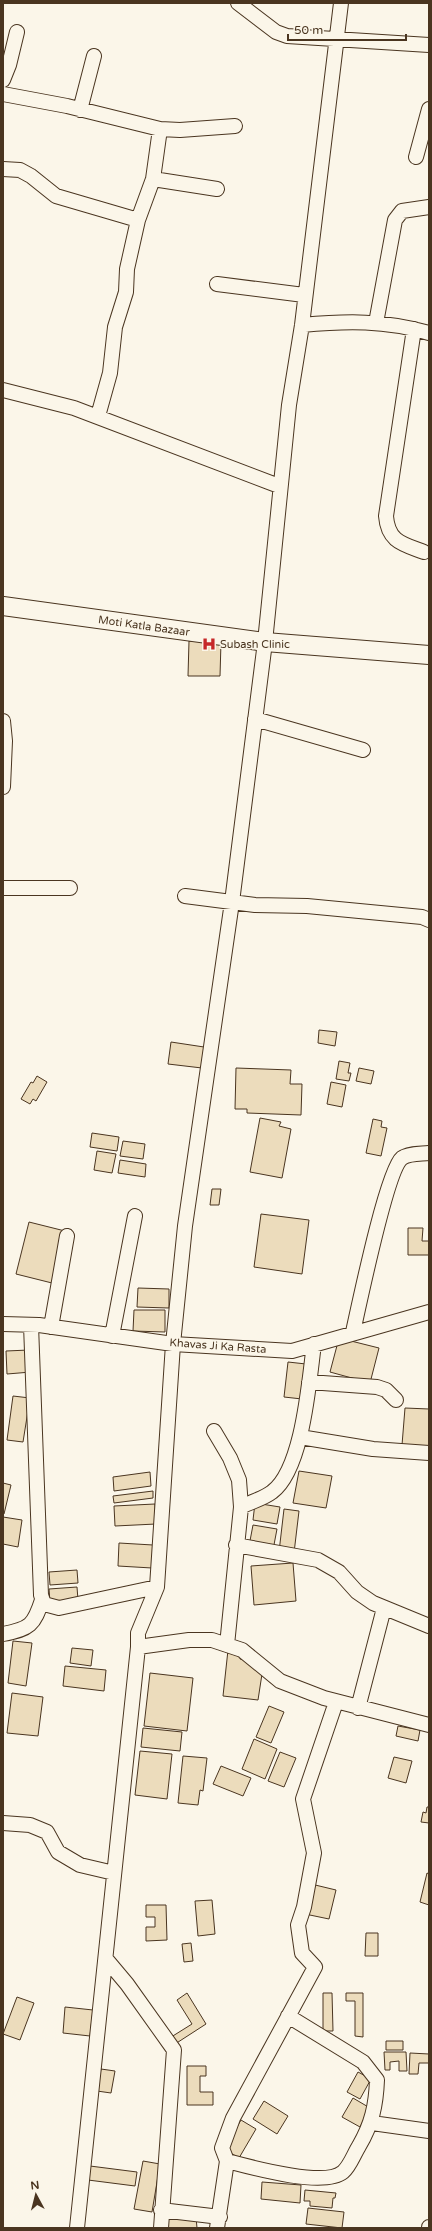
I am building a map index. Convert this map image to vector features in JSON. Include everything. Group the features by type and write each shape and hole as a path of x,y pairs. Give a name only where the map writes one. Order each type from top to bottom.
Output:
{"street":[{"path":"238,3 276,32 287,36 429,45"},
{"path":"77,2228 138,1647 138,1633 157,1587 173,1344 185,1226 232,902 265,642 279,486 302,325 304,296 341,3"},
{"path":"3,80 9,65 17,32"},
{"path":"80,110 94,56"},
{"path":"3,94 160,129 180,130 235,126"},
{"path":"416,157 429,109"},
{"path":"98,416 112,366 115,327 126,292 127,269 138,220 153,179 160,129"},
{"path":"3,169 20,170 31,176 56,196 138,220"},
{"path":"153,179 217,189"},
{"path":"376,323 395,220 402,211 429,207"},
{"path":"217,284 304,296"},
{"path":"302,325 352,321 376,323 429,333"},
{"path":"414,329 386,516 390,534 399,543 424,552"},
{"path":"3,390 74,408 98,416 279,486"},
{"name":"Moti Katla Bazaar","path":"3,606 265,642 429,655"},
{"path":"255,719 363,750"},
{"path":"3,721 5,741 3,787"},
{"path":"3,888 70,888"},
{"path":"184,896 255,905 308,906 429,920"},
{"path":"353,1332 382,1210 397,1164 403,1158 410,1155 429,1153"},
{"path":"112,1336 135,1216"},
{"path":"51,1327 67,1236"},
{"name":"Khavas Ji Ka Rasta","path":"3,1324 51,1327 173,1344 292,1351 353,1332 429,1312"},
{"path":"32,1325 40,1595 42,1600 44,1604 59,1608 157,1587"},
{"path":"241,1507 272,1492 282,1480 296,1451 305,1413 314,1344"},
{"path":"309,1382 377,1387 386,1390 396,1400"},
{"path":"214,1431 230,1458 240,1480 241,1507 227,1645"},
{"path":"300,1437 373,1449 429,1452"},
{"path":"236,1545 318,1560 339,1572 357,1592 373,1603 429,1626"},
{"path":"3,1634 24,1630 36,1620 42,1600"},
{"path":"358,1708 384,1608"},
{"path":"138,1647 189,1640 212,1640 242,1650 280,1681 336,1702 429,1725"},
{"path":"161,2210 219,2222 226,2161 222,2148 233,2118 315,1967 302,1953 298,1925 304,1907 314,1853 303,1798 336,1702"},
{"path":"3,1823 30,1825 46,1832 58,1852 80,1865 114,1873"},
{"path":"106,1959 128,1984 174,2050 161,2210 161,2228"},
{"path":"226,2161 283,2175 334,2176 342,2173 347,2167 372,2123 376,2103 377,2080 358,2058 288,2016"},
{"path":"372,2123 429,2131"}],"building":[{"path":"189,641 221,642 220,676 188,676"},
{"path":"319,1030 337,1032 335,1046 318,1043"},
{"path":"171,1042 204,1047 202,1068 168,1064"},
{"path":"339,1061 350,1063 348,1073 351,1073 349,1081 336,1079"},
{"path":"236,1068 291,1070 290,1084 302,1084 301,1115 247,1113 247,1109 235,1109"},
{"path":"359,1068 374,1071 371,1084 356,1081"},
{"path":"37,1076 47,1082 36,1101 33,1099 30,1104 21,1099 31,1082 33,1083"},
{"path":"331,1082 346,1085 342,1107 327,1104"},
{"path":"260,1118 281,1122 279,1126 291,1129 282,1178 250,1172"},
{"path":"373,1119 382,1121 381,1127 387,1128 381,1156 366,1153"},
{"path":"92,1133 119,1137 117,1151 90,1147"},
{"path":"123,1141 145,1144 143,1159 120,1156"},
{"path":"97,1151 116,1154 112,1173 94,1170"},
{"path":"120,1160 146,1164 145,1177 118,1173"},
{"path":"212,1189 221,1189 219,1205 210,1205"},
{"path":"261,1214 309,1220 302,1274 254,1267"},
{"path":"29,1222 65,1231 52,1283 16,1274"},
{"path":"408,1228 423,1228 422,1241 429,1241 429,1255 408,1255"},
{"path":"138,1288 169,1289 169,1308 137,1307"},
{"path":"134,1310 165,1310 165,1332 133,1331"},
{"path":"339,1338 379,1348 370,1383 330,1372"},
{"path":"29,1350 31,1372 7,1374 6,1351"},
{"path":"288,1362 306,1364 302,1399 284,1397"},
{"path":"13,1396 30,1398 23,1442 7,1440"},
{"path":"405,1408 429,1409 429,1447 402,1445"},
{"path":"299,1471 332,1476 326,1508 293,1503"},
{"path":"150,1472 151,1486 114,1491 113,1477"},
{"path":"3,1483 11,1485 4,1514 3,1514"},
{"path":"153,1491 153,1498 114,1503 113,1496"},
{"path":"255,1503 280,1507 277,1524 253,1520"},
{"path":"155,1504 156,1524 115,1526 114,1506"},
{"path":"284,1509 299,1511 294,1553 279,1552"},
{"path":"3,1517 22,1520 18,1547 3,1544"},
{"path":"253,1525 277,1529 273,1550 249,1546"},
{"path":"119,1543 153,1545 152,1568 118,1566"},
{"path":"293,1563 296,1601 254,1605 251,1566"},
{"path":"77,1570 78,1583 50,1585 49,1572"},
{"path":"77,1587 78,1600 50,1602 49,1589"},
{"path":"13,1641 32,1643 26,1686 8,1683"},
{"path":"72,1648 93,1650 91,1666 70,1663"},
{"path":"228,1650 241,1651 240,1659 249,1660 248,1664 262,1674 258,1700 223,1696"},
{"path":"65,1666 106,1670 104,1691 63,1686"},
{"path":"150,1673 193,1678 187,1731 144,1726"},
{"path":"12,1693 43,1697 38,1736 7,1733"},
{"path":"269,1706 284,1712 271,1743 256,1737"},
{"path":"398,1726 420,1730 418,1741 396,1736"},
{"path":"143,1728 182,1732 180,1751 141,1747"},
{"path":"254,1739 277,1749 265,1779 242,1769"},
{"path":"140,1751 172,1754 167,1799 135,1795"},
{"path":"280,1752 296,1758 284,1787 268,1781"},
{"path":"183,1756 207,1758 203,1791 200,1790 198,1805 178,1803"},
{"path":"394,1757 412,1761 406,1783 388,1778"},
{"path":"221,1766 251,1778 243,1796 213,1784"},
{"path":"427,1807 429,1807 429,1823 421,1822 423,1812 426,1813"},
{"path":"427,1873 429,1874 429,1905 420,1902"},
{"path":"311,1884 336,1890 329,1919 305,1914"},
{"path":"212,1900 215,1934 198,1936 195,1901"},
{"path":"146,1905 166,1905 167,1940 146,1941 146,1927 155,1927 155,1917 146,1917"},
{"path":"366,1933 378,1933 378,1956 365,1956"},
{"path":"191,1943 193,1961 184,1962 182,1944"},
{"path":"187,1993 206,2024 172,2046 168,2039 192,2024 177,2000"},
{"path":"323,1993 332,1993 333,2031 323,2031"},
{"path":"346,1993 363,1993 363,2037 355,2036 355,2001 346,2001"},
{"path":"17,1997 34,2003 20,2040 3,2034"},
{"path":"65,2007 93,2010 90,2036 63,2033"},
{"path":"386,2041 403,2041 403,2050 386,2050"},
{"path":"384,2052 406,2052 407,2071 399,2071 399,2061 390,2062 390,2070 385,2070"},
{"path":"410,2053 429,2054 429,2063 419,2063 418,2074 409,2074"},
{"path":"187,2066 206,2066 206,2076 200,2076 200,2092 213,2092 213,2105 187,2105"},
{"path":"101,2069 115,2071 111,2093 97,2091"},
{"path":"358,2072 371,2079 360,2099 347,2092"},
{"path":"353,2098 370,2108 360,2127 342,2117"},
{"path":"264,2101 288,2116 277,2134 253,2119"},
{"path":"241,2120 256,2129 239,2158 224,2149"},
{"path":"143,2161 160,2164 152,2212 134,2209"},
{"path":"90,2166 137,2172 135,2186 88,2180"},
{"path":"262,2182 301,2185 300,2203 261,2199"},
{"path":"305,2190 336,2193 335,2198 333,2198 332,2208 310,2206 310,2201 304,2201"},
{"path":"308,2208 344,2212 342,2228 306,2224"},
{"path":"196,2217 197,2228 163,2228 162,2220"}],"place":[{"name":"Subash Clinic","path":"209,644"}]}
